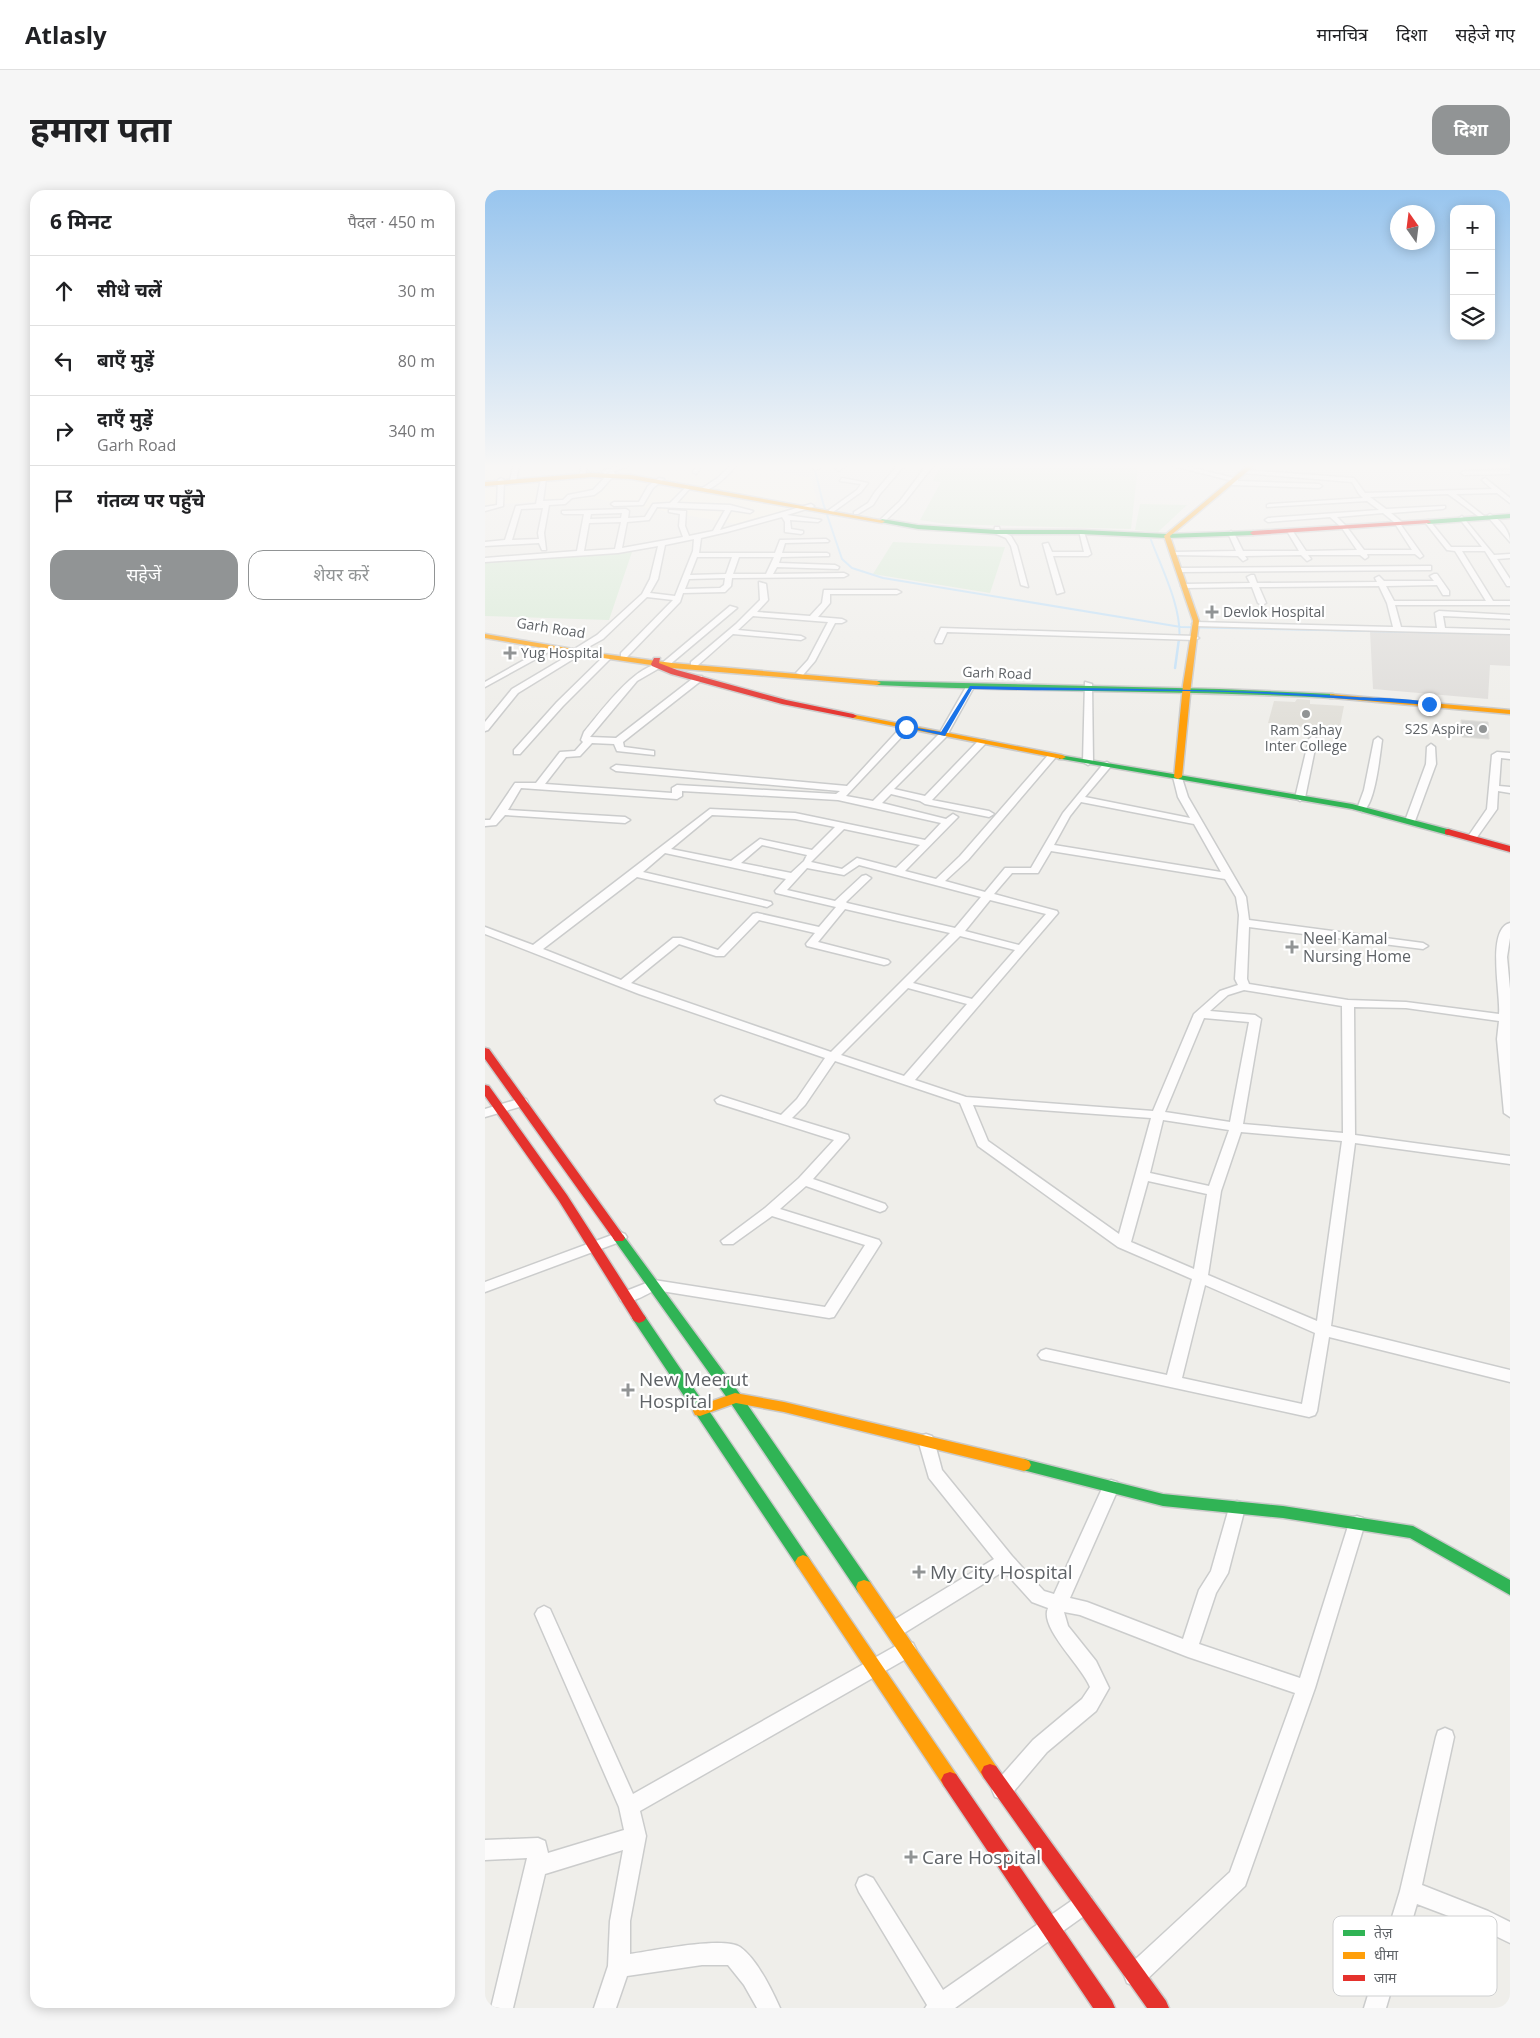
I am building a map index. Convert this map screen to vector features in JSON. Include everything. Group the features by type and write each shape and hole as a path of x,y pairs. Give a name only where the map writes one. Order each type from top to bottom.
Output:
{"street":[{"path":"545,551 546,555"},
{"path":"485,560 618,551"},
{"path":"485,728 515,691 600,637 645,595 654,579 660,551"},
{"path":"624,655 666,613 679,594 695,551"},
{"path":"768,576 775,566 779,551"},
{"path":"1015,551 1025,585"},
{"path":"1048,551 1060,592"},
{"path":"1049,554 1088,554 1087,551"},
{"path":"1173,551 1185,586 1195,630 1178,777 1183,797 1241,898 1243,923 1241,980 1244,987"},
{"path":"1239,551 1261,603"},
{"path":"1458,551 1491,603"},
{"path":"1488,551 1510,584"},
{"path":"1362,552 1382,584 1391,603 1397,628"},
{"path":"1174,554 1417,552 1446,592"},
{"path":"1303,553 1321,587"},
{"path":"694,555 827,555"},
{"path":"645,595 722,590 727,586 736,555"},
{"path":"1492,557 1510,556"},
{"path":"775,566 835,567"},
{"path":"1180,570 1428,568"},
{"path":"686,576 844,576"},
{"path":"1185,586 1254,584 1321,587 1439,583"},
{"path":"694,664 752,614 763,600 762,584"},
{"path":"813,618 826,604 827,592 897,592"},
{"path":"1391,603 1510,603"},
{"path":"699,678 618,741 585,740 587,734 635,679 661,663 733,608"},
{"path":"1441,630 1439,613 1510,616"},
{"path":"752,614 838,621 811,661 800,673"},
{"path":"939,641 944,630 1397,628 1510,632"},
{"name":"Garh Road","path":"485,632 552,648 624,655 661,663 694,664 772,673 800,673 855,680"},
{"path":"732,632 801,638"},
{"name":"Garh Road","path":"485,636 580,650 607,657 772,673 898,682 1088,687"},
{"path":"485,685 552,648"},
{"path":"517,752 560,704 607,657"},
{"path":"661,663 699,678 785,702 1052,756 1362,809 1510,849"},
{"name":"Garh Road","path":"898,682 970,687 1213,688 1369,696 1510,707"},
{"path":"875,804 889,792 890,788 943,734 970,687"},
{"path":"1088,687 1088,762"},
{"name":"Garh Road","path":"1369,696 1510,712"},
{"path":"838,797 849,789 906,727"},
{"path":"1300,798 1313,739"},
{"path":"539,786 563,754 577,754 590,740"},
{"path":"1362,809 1369,790 1378,740"},
{"path":"618,741 620,749 651,752"},
{"path":"925,801 982,742"},
{"path":"1409,821 1431,764 1431,746"},
{"path":"1472,838 1492,809 1497,755 1510,756"},
{"path":"938,882 965,858 1052,756"},
{"path":"783,1120 801,1102 832,1058 958,932 1009,870 1034,871 1066,815 1107,765"},
{"path":"616,768 849,789"},
{"path":"485,823 493,823 518,785 677,796 677,788 689,775"},
{"path":"677,788 838,797 948,822"},
{"path":"1494,788 1510,790"},
{"path":"889,792 989,814"},
{"path":"1079,799 1197,822"},
{"path":"534,950 664,850 712,808 795,816 926,843"},
{"path":"898,872 962,809"},
{"path":"502,812 625,820"},
{"path":"623,984 677,940 720,954 841,826"},
{"path":"732,864 760,842 814,854"},
{"path":"1047,847 1228,876"},
{"path":"664,850 793,877"},
{"path":"805,864 844,872 857,861 1053,913 906,1082"},
{"path":"635,873 767,904"},
{"path":"843,905 839,904 866,878"},
{"path":"780,891 958,932 1022,949"},
{"path":"843,905 811,944 884,962"},
{"path":"757,916 822,931"},
{"path":"1243,923 1423,946"},
{"path":"1510,926 1506,930 1506,948 1501,957 1508,1019 1503,1039 1510,1113"},
{"path":"485,930 623,984 832,1058 965,1101 1158,1115 1236,1127 1349,1138 1510,1160"},
{"path":"906,984 975,1003"},
{"path":"1123,1244 1158,1115 1200,1014 1224,993 1244,987 1348,1003 1406,1004 1508,1019"},
{"path":"1045,1355 1309,1411 1323,1330 1349,1138 1348,1003"},
{"path":"1173,1382 1200,1277 1214,1191 1236,1127 1255,1019 1200,1014"},
{"path":"485,1051 735,1398 895,1629 1002,1790 1159,2008"},
{"path":"485,1088 498,1109 563,1198 593,1248 701,1412 1105,2008"},
{"path":"721,1100 843,1138 804,1180 770,1211 728,1240"},
{"path":"965,1101 983,1143 1123,1244 1323,1330 1510,1376"},
{"path":"485,1112 522,1102"},
{"path":"1143,1176 1214,1191"},
{"path":"804,1180 880,1207"},
{"path":"626,1297 654,1285 829,1313 874,1243 770,1211"},
{"path":"485,1287 620,1237"},
{"path":"701,1412 735,1398 784,1407 926,1440 1163,1500 1357,1523 1413,1532 1510,1588"},
{"path":"926,1440 935,1473 1038,1597 1057,1603 1081,1607 1188,1649 1306,1688"},
{"path":"1002,1790 1041,1746 1089,1705 1099,1688 1096,1677 1086,1661 1055,1621 1057,1603 1111,1487"},
{"path":"1188,1649 1208,1590 1219,1573 1237,1508"},
{"path":"1135,1974 1238,1879 1306,1688 1357,1523"},
{"path":"895,1629 1006,1560"},
{"path":"544,1614 629,1807 636,1836 620,1921 619,1966 605,2008"},
{"path":"629,1807 907,1649"},
{"path":"1403,1916 1410,1891 1445,1737"},
{"path":"537,1866 636,1836"},
{"path":"485,1850 538,1848 537,1866 502,2008"},
{"path":"866,1885 939,2007 1084,1904"},
{"path":"1410,1891 1476,1916"},
{"path":"1497,1926 1510,1933"},
{"path":"619,1966 702,1954 733,1955 752,1977 769,2008"},
{"path":"1375,2008 1379,1996"}],"shaded area":[{"path":"1370,631 1510,635 1510,666 1490,665 1488,699 1373,689"},
{"name":"Ram Sahay Inter College","path":"1297,699 1310,700 1310,704 1344,706 1339,731 1268,723 1274,701 1295,702"}],"green space":[{"path":"887,551 1004,551 990,593 873,574"},
{"path":"632,552 609,620 485,616 485,562 551,556"}],"building":[{"name":"S2S Aspire","path":"1461,720 1488,722 1489,739 1462,737"}],"waterway":[{"path":"839,551 842,559 852,568 883,578 1179,627"},
{"path":"1155,551 1175,603 1179,627"},
{"path":"1179,627 1510,634"},
{"path":"1179,627 1179,639"},
{"path":"1175,668 1179,639"}],"traffic: fast":[{"path":"877,683 1219,691 1333,696"},
{"path":"1062,757 1352,807 1448,832"},
{"path":"619,1238 735,1398 864,1587"},
{"path":"639,1318 803,1562"},
{"path":"1024,1465 1163,1500 1283,1512 1413,1532 1510,1588"}],"traffic: slow":[{"path":"1172,551 1196,621 1187,685 1178,777"},
{"path":"485,636 672,666 877,683"},
{"path":"1333,696 1510,712"},
{"path":"853,716 1062,757"},
{"path":"700,1411 735,1398 784,1407 1024,1465"},
{"path":"803,1562 950,1780"},
{"path":"864,1587 990,1772"}],"traffic: jam":[{"path":"657,660 655,664 674,672 785,702 853,716"},
{"path":"1448,832 1510,849"},
{"path":"485,1051 619,1238"},
{"path":"485,1088 563,1198 639,1318"},
{"path":"990,1772 1159,2008"},
{"path":"950,1780 1105,2008"}],"place":[{"name":"Devlok Hospital","path":"1212,612"},
{"name":"Yug Hospital","path":"510,653"},
{"name":"Ram Sahay Inter College","path":"1306,714"},
{"name":"S2S Aspire","path":"1483,729"},
{"name":"Neel Kamal Nursing Home","path":"1292,947"},
{"name":"New Meerut Hospital","path":"628,1390"},
{"name":"My City Hospital","path":"919,1572"},
{"name":"Care Hospital","path":"911,1857"}],"route":[{"path":"906,727 943,734 970,687 1186,690 1303,695 1429,704"}]}
